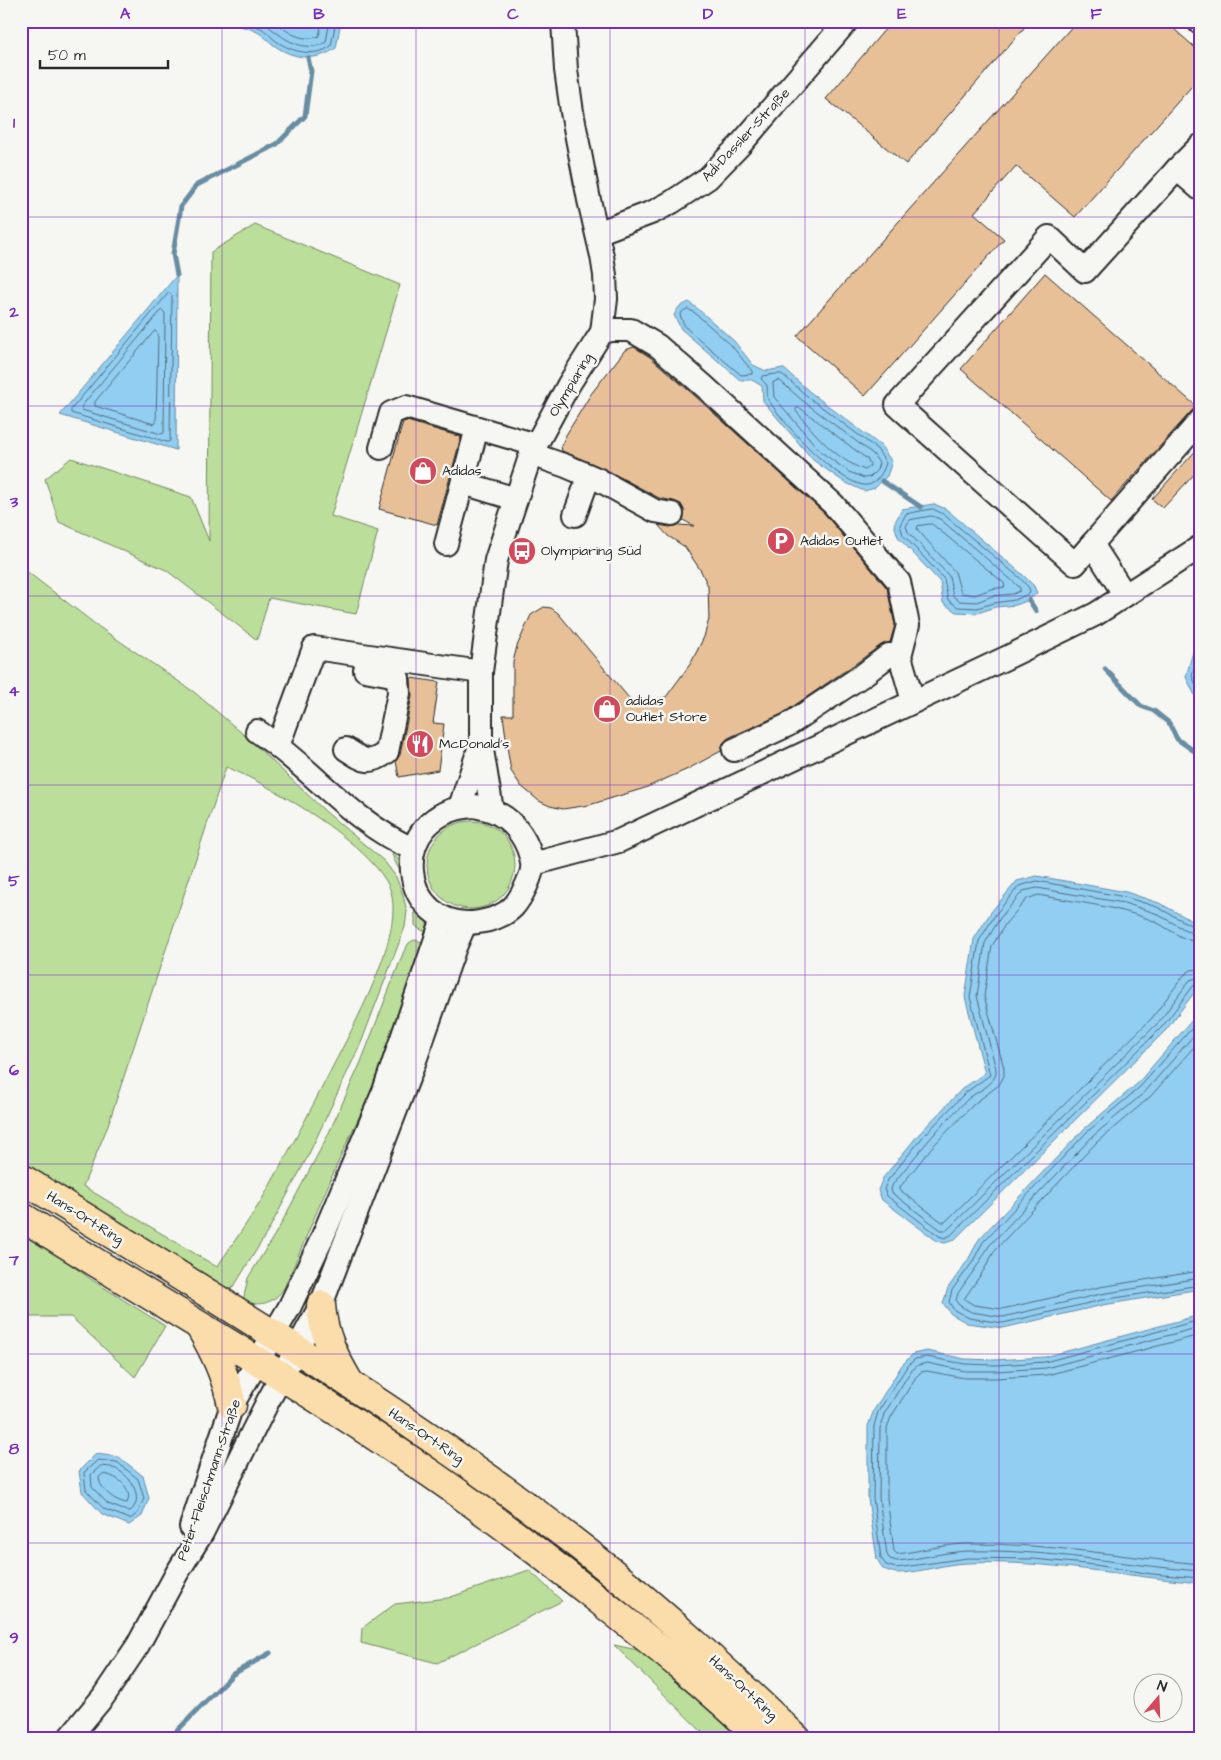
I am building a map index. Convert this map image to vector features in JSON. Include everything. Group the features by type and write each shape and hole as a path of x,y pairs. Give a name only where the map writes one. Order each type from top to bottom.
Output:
{"main road":[{"name":"Hans-Ort-Ring","path":"21,1178 350,1383 498,1485 571,1539 662,1614 798,1739"},
{"name":"Hans-Ort-Ring","path":"21,1216 258,1362 413,1461 543,1556 711,1690 762,1739"},
{"path":"321,1305 325,1332 332,1352 350,1383"},
{"path":"199,1326 221,1366 232,1405"}],"street":[{"name":"Olympiaring","path":"492,810 481,744 481,672 496,560 534,450 570,384 602,332 606,299 605,275 588,200 572,112 566,70 563,21"},
{"name":"Adi-Dassler-Straße","path":"597,233 653,212 708,178 740,145 847,21"},
{"path":"1200,146 1085,271 1049,237 896,405 1075,564 1200,420"},
{"path":"1178,169 1200,189"},
{"path":"602,332 631,330 658,346 833,504 899,582 908,626 900,656 913,701"},
{"path":"381,448 391,413 406,407 477,428 534,450 594,478 654,511 672,514"},
{"path":"446,544 477,428"},
{"path":"580,516 594,478"},
{"path":"462,483 516,499"},
{"path":"1092,544 1125,596"},
{"path":"533,864 619,841 1096,614 1200,547"},
{"path":"278,746 314,648 481,672"},
{"path":"734,750 788,725 863,675 889,655 900,656"},
{"path":"310,661 392,675 398,678 399,693 387,752 378,760 366,761 346,749"},
{"path":"257,730 344,804 393,841 413,849"},
{"name":"Olympiaring","path":"460,807 481,744"},
{"path":"474,806 492,810 509,820 520,833 533,864 525,890 510,910 494,920 465,924 443,918 428,906 417,891 411,869 413,849 427,825 438,816 460,807 474,806"},
{"name":"Peter-Fleischmann-Straße","path":"176,1574 232,1405 289,1308 320,1244 384,1091 443,918"},
{"name":"Peter-Fleischmann-Straße","path":"68,1739 103,1697 133,1652 176,1574 202,1533 219,1497 321,1305 414,1063 454,947 465,924"}],"green space":[{"path":"255,225 400,285 331,516 378,531 356,614 269,598 257,640 166,570 59,522 45,479 71,458 191,497 209,541 211,252"},
{"path":"21,567 99,627 194,692 250,740 326,812 385,862 396,877 407,911 405,927 361,1043 307,1158 268,1231 236,1283 227,1294 21,1169","holes":["226,767 245,775 295,803 322,821 369,859 384,878 392,896 393,915 383,959 352,1030 270,1185 217,1267 83,1186 107,1128"]},
{"path":"471,821 488,825 502,834 511,848 515,865 511,882 502,896 488,905 471,909 454,905 440,896 431,882 427,865 431,848 440,834 454,825"},
{"path":"392,853 412,878 422,900 427,922 427,932 415,925 415,913 411,895"},
{"path":"414,940 423,942 382,1068 342,1153 286,1284 278,1295 268,1302 256,1304 243,1301 248,1278 280,1226 328,1135 361,1062 404,951 409,943"},
{"path":"21,1228 92,1280 165,1326 135,1377 71,1317 26,1317 21,1323"},
{"path":"529,1570 562,1601 437,1663 361,1643 362,1628 395,1604 448,1598"},
{"path":"614,1645 652,1653 747,1739 709,1739"}],"water":[{"path":"222,21 341,21 336,48 321,55 306,57 290,54 282,50 255,31"},
{"path":"177,275 176,450 60,415"},
{"path":"689,302 734,341 753,365 766,371 783,368 810,392 881,446 892,462 887,476 875,488 864,491 844,482 813,460 763,401 762,386 752,380 740,380 681,329 674,315 679,307"},
{"path":"934,504 946,509 1023,575 1034,586 1037,593 1029,600 1016,605 995,607 978,613 956,612 943,603 940,582 898,537 894,524 902,509"},
{"path":"1200,626 1200,706 1186,677"},
{"path":"1037,876 1126,892 1159,903 1200,925 1200,985 1166,1030 954,1240 945,1243 937,1241 882,1200 878,1190 883,1178 918,1135 962,1089 985,1073 965,997 974,939 991,912 1017,881"},
{"path":"1200,1011 1200,1289 1103,1305 1003,1328 967,1323 951,1314 943,1303 948,1288 968,1260 979,1239 1084,1129 1137,1084"},
{"path":"1200,1315 1200,1583 1027,1564 960,1563 897,1573 883,1569 877,1559 868,1499 868,1426 874,1410 902,1365 913,1354 927,1351 965,1359 995,1360 1045,1357"},
{"path":"96,1454 119,1457 143,1476 149,1498 142,1516 129,1525 102,1514 82,1492 79,1471"}],"building":[{"path":"892,21 1030,21 906,164 826,99"},
{"path":"1077,21 1165,21 1200,52 1200,77 1075,217 1016,166 974,213 1004,239 865,396 797,336"},
{"path":"1045,273 1196,406 1111,501 961,369"},
{"name":"Adidas Outlet","path":"634,347 650,357 695,396 824,513 887,588 895,625 890,642 881,645 782,714 728,738 723,743 721,751 688,769 645,788 589,805 563,809 539,801 521,786 511,771 508,753 503,715 513,715 513,662 517,646 531,615 544,607 551,608 558,613 633,703 666,697 691,663 704,637 709,619 708,586 701,571 685,547 668,536 658,525 670,527 679,525 694,526 683,520 684,510 681,504 659,498 605,469 562,451 561,446 566,435 591,394 625,350"},
{"name":"Adidas","path":"407,421 461,437 437,525 379,509 403,422"},
{"path":"1200,446 1200,468 1163,508 1152,499"},
{"name":"McDonald's","path":"411,678 439,682 433,723 444,724 438,770 399,777 396,761 400,755 412,696"}],"waterway":[{"path":"177,275 173,254 181,206 197,185 277,144 305,116 311,71 308,58"},
{"path":"882,481 921,507"},
{"path":"1029,600 1036,611"},
{"path":"1105,669 1141,706 1154,711 1169,723 1177,739 1197,753 1200,764"},
{"path":"169,1739 233,1674 270,1653"}],"place":[{"name":"Adidas","path":"423,471"},
{"name":"Adidas Outlet","path":"781,541"},
{"name":"Olympiaring Süd","path":"522,551"},
{"name":"adidas Outlet Store","path":"607,709"},
{"name":"McDonald's","path":"420,744"}]}
